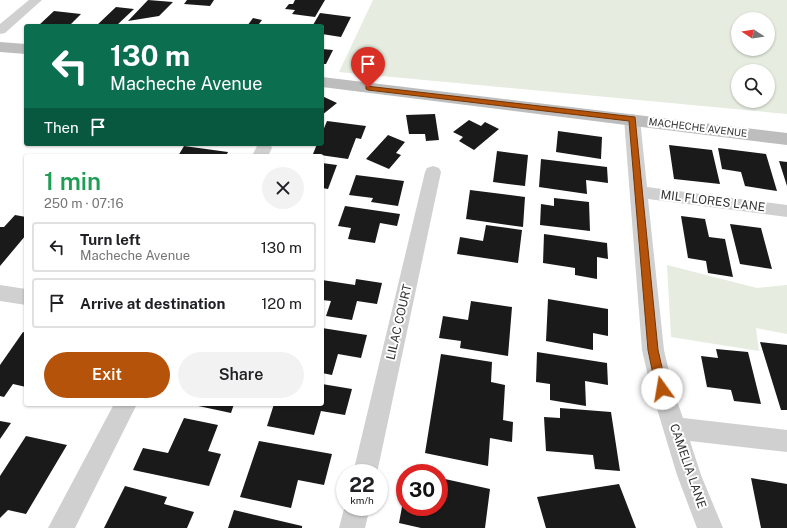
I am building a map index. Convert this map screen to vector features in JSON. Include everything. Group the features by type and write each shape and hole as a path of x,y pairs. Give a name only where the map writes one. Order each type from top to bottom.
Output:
{"main road":[{"path":"0,47 24,49"},
{"name":"MACHECHE AVENUE","path":"324,82 787,139"}],"street":[{"path":"0,30 36,0"},
{"name":"CAMELIA LANE","path":"632,119 653,350 662,389 689,475 710,528"},
{"name":"LILAC COURT","path":"367,464 433,172"},
{"name":"MIL FLORES LANE","path":"638,192 787,210"},
{"path":"0,293 24,297"},
{"path":"61,528 125,406"},
{"path":"675,428 787,441"},
{"path":"352,528 355,516"}],"shaded area":[{"path":"373,0 787,0 787,114 339,72"},
{"path":"667,265 757,288 787,285 787,334 756,328 759,351 671,337"}],"building":[{"path":"148,0 173,2 159,16 128,21"},
{"path":"187,0 214,0 210,6 184,4"},
{"path":"295,0 325,0 315,17 292,14 295,10 285,9 289,4 293,4"},
{"path":"116,7 134,9 118,24 98,24"},
{"path":"54,11 81,14 71,24 40,24"},
{"path":"320,13 351,17 341,37 324,34 324,24 314,24"},
{"path":"253,18 262,20 259,24 248,24"},
{"path":"324,49 333,50 326,64 324,64"},
{"path":"324,97 337,103 324,113"},
{"path":"435,114 439,140 426,141 425,134 409,134 406,115"},
{"path":"469,120 481,126 485,122 499,129 474,150 459,141 463,137 453,132"},
{"path":"327,121 366,126 361,139 356,138 348,159 324,156 324,154 313,154 316,146 324,146 324,128"},
{"path":"558,131 602,137 601,159 556,152"},
{"path":"388,135 405,142 396,153 401,155 389,169 366,159"},
{"path":"669,145 712,150 720,184 674,179"},
{"path":"184,146 228,152 227,154 179,154"},
{"path":"718,148 766,154 777,191 745,186 741,172 722,169"},
{"path":"497,151 528,155 525,186 493,182"},
{"path":"541,159 607,167 608,183 586,180 587,194 539,187"},
{"path":"779,161 787,162 787,186"},
{"path":"324,163 337,165 328,189 324,188"},
{"path":"356,175 404,181 398,206 371,202 373,198 349,195"},
{"path":"470,190 525,197 523,227 466,219"},
{"path":"554,198 589,202 590,231 540,225 541,204 554,206"},
{"path":"345,206 400,214 397,226 380,223 375,243 348,239 351,228 338,226"},
{"path":"15,215 24,217 24,237 0,266 0,227 4,227"},
{"path":"681,216 705,219 709,237 725,239 733,277 708,273 706,261 688,258"},
{"path":"730,224 761,228 772,269 740,264"},
{"path":"486,225 522,230 518,263 457,254 460,237 483,241"},
{"path":"544,234 607,243 608,259 597,257 597,279 575,275 575,268 543,263"},
{"path":"356,279 382,283 377,304 357,301 352,320 326,316 331,301 324,300 324,280 355,285"},
{"path":"548,299 608,309 608,336 593,333 593,350 546,341"},
{"path":"471,301 512,307 508,356 460,348 461,341 439,338 443,316 468,320"},
{"path":"324,328 367,335 361,358 338,354 332,375 324,373"},
{"path":"24,332 24,387 13,384 4,397 0,396 0,365"},
{"path":"760,342 787,345 787,410 781,410"},
{"path":"716,349 748,352 761,404 734,401 731,390 707,387 701,356 718,358"},
{"path":"537,352 607,363 608,385 585,381 586,406 550,400 550,384 536,382"},
{"path":"441,354 492,362 491,382 505,385 503,420 513,422 512,442 490,438 488,466 425,453"},
{"path":"324,384 352,389 345,415 321,411 314,435 267,426 273,406 324,406"},
{"path":"198,406 233,406 231,413"},
{"path":"560,408 611,412 620,471 595,469 593,455 546,451 544,417 560,418"},
{"path":"184,418 218,425 208,451 221,454 209,486 133,470 143,448 168,453"},
{"path":"0,421 11,423 0,439"},
{"path":"26,436 67,445 26,514 8,510 0,518 0,476"},
{"path":"259,441 332,454 324,485 298,480 291,508 240,497"},
{"path":"751,478 787,484 787,528 761,528"},
{"path":"448,480 490,489 485,528 421,528 399,523 400,516 448,516"},
{"path":"619,484 636,528 546,528 537,497"},
{"path":"125,486 167,497 164,504 194,512 187,528 104,528"},
{"path":"234,510 302,526 302,528 228,528"}],"route":[{"path":"368,88 632,119 653,350 662,389"}]}
